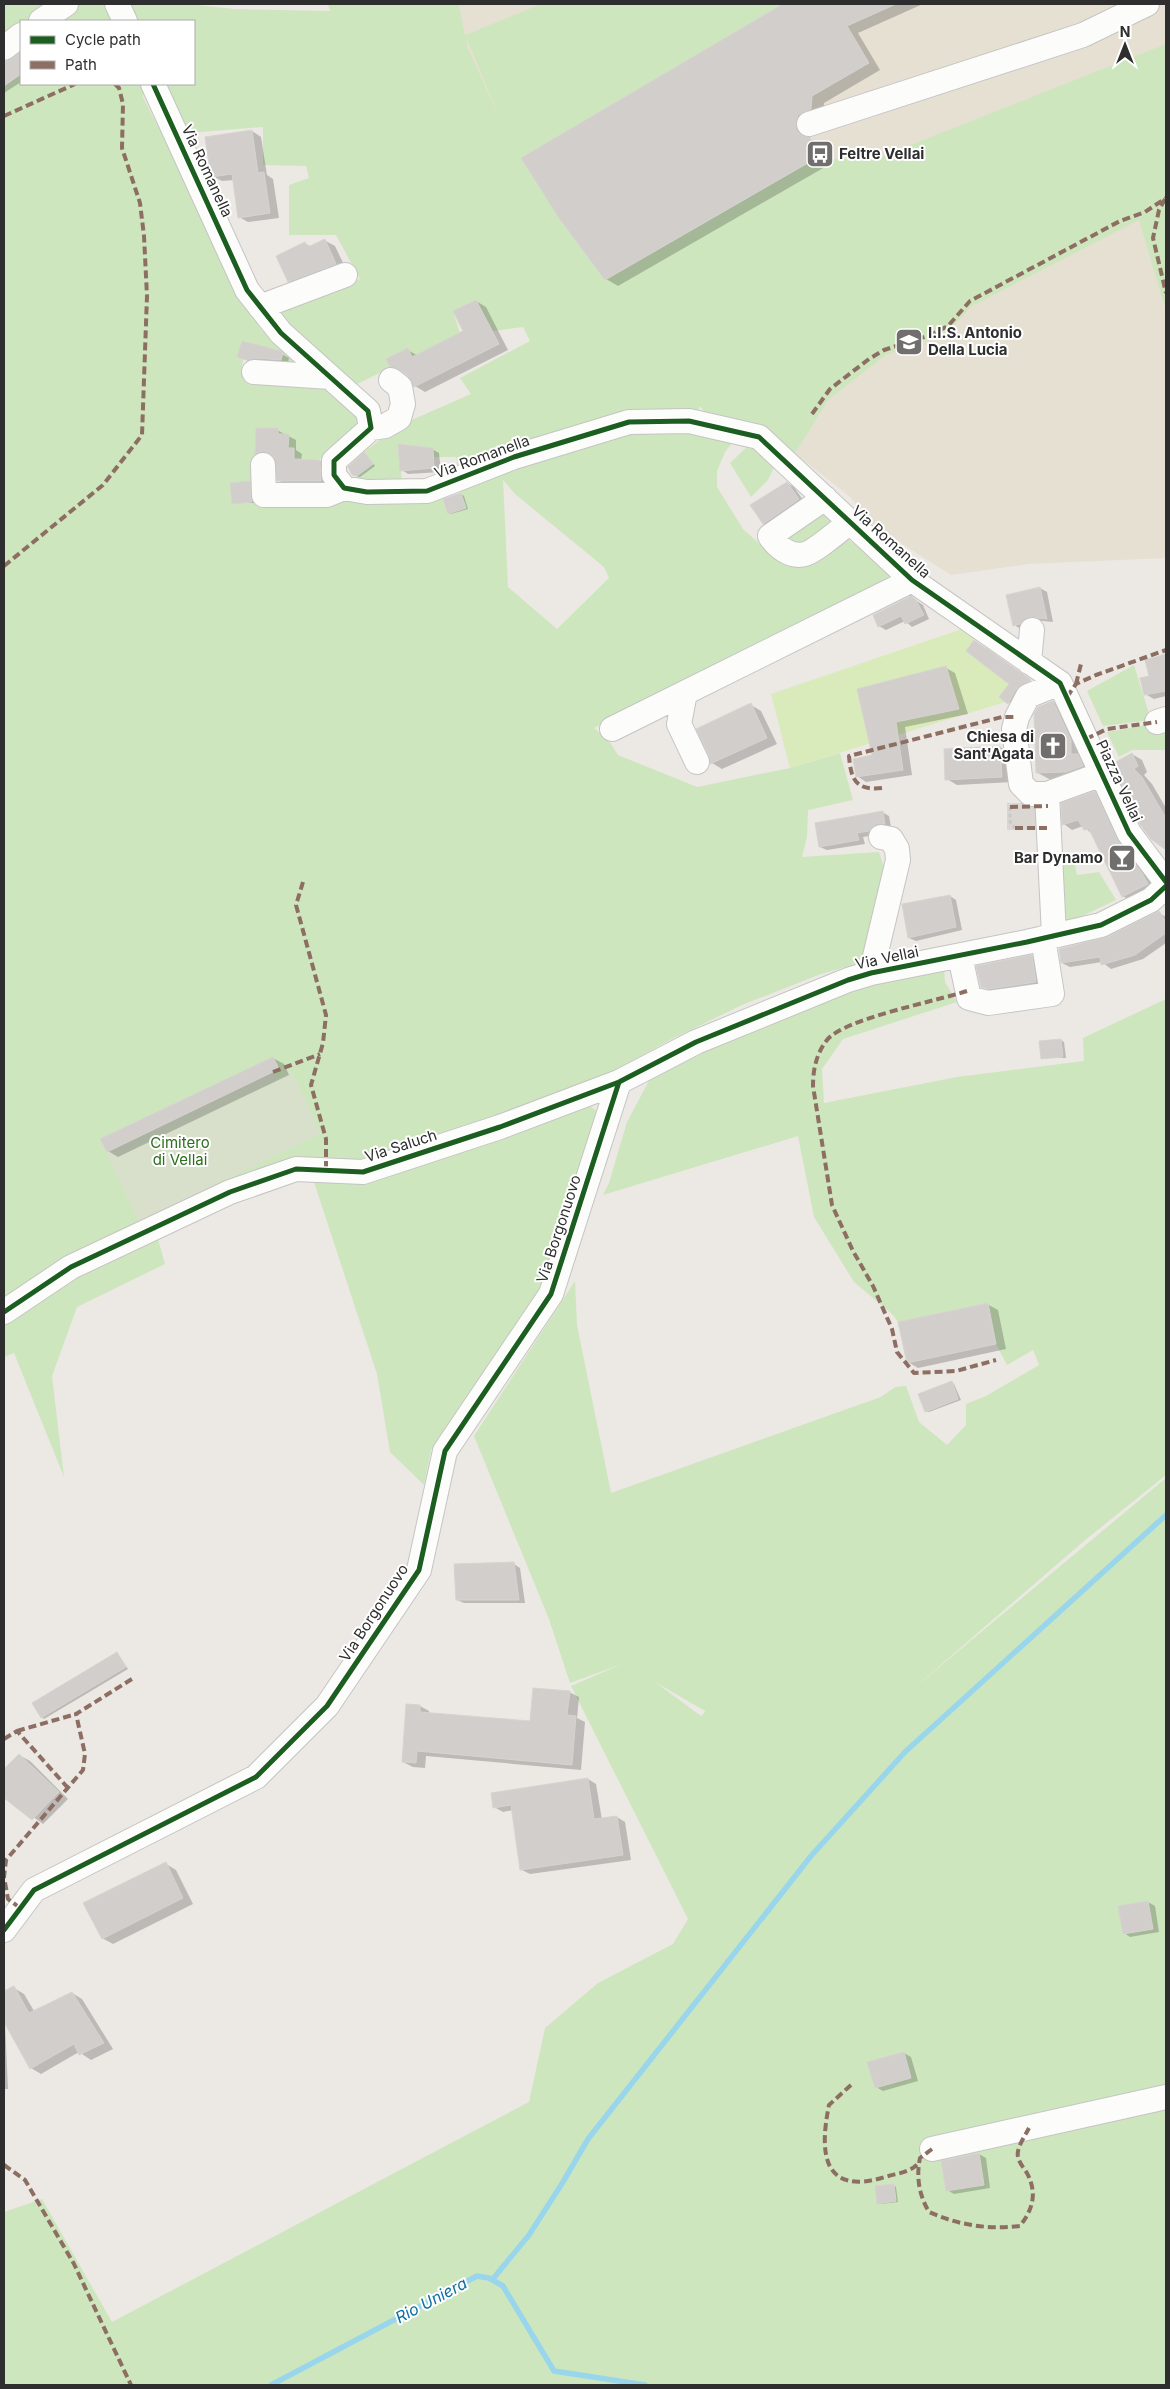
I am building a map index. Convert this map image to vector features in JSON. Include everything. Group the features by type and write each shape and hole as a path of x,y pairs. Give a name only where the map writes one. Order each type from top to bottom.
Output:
{"street":[{"path":"42,20 66,4"},
{"path":"117,4 125,20"},
{"path":"809,124 1082,35 1147,4"},
{"path":"4,48 20,36"},
{"name":"Via Romanella","path":"153,85 247,290 281,333 368,411 371,428"},
{"path":"260,307 345,275"},
{"path":"254,372 330,377"},
{"path":"263,465 264,495 327,495 344,488 334,474 334,461 371,428 385,426 399,418 403,404 400,387 390,380"},
{"name":"Via Romanella","path":"344,488 367,492 428,491 514,458 629,422 689,421 759,437 912,580 1060,683"},
{"path":"824,498 770,536 775,544 788,553 806,554 850,522"},
{"name":"Via Romanella","path":"612,729 912,580"},
{"path":"1029,662 1032,630"},
{"path":"960,956 969,998 988,1004 1052,994 1049,937 1047,794 1030,794 1021,784 1014,729 1017,715 1028,696 1060,683"},
{"name":"Piazza Vellai","path":"1060,683 1129,832 1166,884"},
{"path":"685,692 679,724 697,762"},
{"name":"Piazza Vellai","path":"1047,794 1102,774"},
{"path":"871,973 898,860 897,849 891,839 881,836"},
{"name":"Via Vellai","path":"619,1082 696,1042 848,980 871,973 960,956 1101,924 1151,900 1166,884"},
{"name":"Via Saluch","path":"4,1312 71,1267 230,1192 296,1169 362,1172 500,1127 619,1082"},
{"name":"Via Borgonuovo","path":"4,1930 34,1890 256,1777 327,1706 419,1570 445,1451 551,1294 619,1082"},
{"path":"932,2149 1166,2097"}],"path":[{"path":"1010,806 1010,822 1015,828"}],"shaded area":[{"name":"I.I.S. Antonio Della Lucia","path":"459,4 1166,4 1166,558 1029,564 951,575 874,526 849,496 775,438 706,414 562,223 503,129 467,46"},
{"path":"1007,803 1040,803 1040,830 1007,830"}],"green space":[{"path":"4,4 187,4 234,9 330,11 328,4 459,4 465,35 541,4 783,4 524,156 605,280 813,160 880,157 1166,44 1166,311 1139,220 972,306 947,333 886,355 829,399 795,453 775,438 706,414 700,406 697,413 614,413 459,473 456,457 433,457 433,448 399,444 402,484 348,483 373,464 364,452 398,426 471,394 460,378 530,341 523,327 493,331 476,300 453,311 460,333 412,357 407,349 386,359 390,368 351,387 265,313 360,279 336,235 289,235 289,185 309,178 306,166 263,165 263,127 176,134 153,85 195,85 195,20 20,20 20,85 145,85 143,97 261,330 313,370 279,369 283,352 242,341 237,357 243,359 241,373 331,385 361,413 366,428 325,459 294,459 294,448 288,448 288,434 278,434 277,428 256,428 255,465 251,481 253,502 355,501 442,497 448,513 465,508 460,491 518,461 631,425 737,437 725,452 717,471 717,487 743,529 763,547 776,552 842,535 898,577 898,582 594,728 609,741 618,755 697,787 790,768 840,753 853,800 808,810 807,837 802,857 879,852 886,873 867,961 821,974 742,1005 672,1039 574,1092 356,1168 339,1157 358,1182 553,1116 564,1116 579,1097 600,1114 542,1292 431,1450 424,1485 390,1452 377,1374 312,1176 298,1178 156,1232 165,1264 77,1307 52,1376 64,1477 14,1353 4,1357","holes":["466,37 500,119 467,46","503,480 515,494 604,567 609,578 557,629 508,587"]},
{"path":"751,443 777,461 768,480 751,497 730,463"},
{"path":"824,513 836,529 807,550 789,540 790,533"},
{"path":"965,628 980,632 966,651 1009,684 999,697 1005,702 790,768 771,694"},
{"path":"1134,665 1151,720 1103,726 1087,691"},
{"path":"1166,722 1166,750 1132,750 1119,757 1107,732"},
{"path":"1073,856 1077,875 1099,872 1116,900 1078,918 1063,922 1056,860"},
{"path":"944,967 945,982 957,1002 843,1039 822,1069 824,1103 957,1077 1084,1061 1083,1038 1166,999 1166,1475 1084,1541 914,1688 1166,1478 1166,2385 4,2385 4,2212 42,2199 112,2322 529,2102 545,2028 598,1983 673,1944 688,1919 571,1686 622,1664 570,1683 549,1619 474,1436 575,1281 577,1325 611,1493 881,1397 895,1387 906,1386 919,1422 947,1445 966,1425 966,1404 986,1396 1039,1365 1033,1350 1007,1365 996,1344 987,1303 898,1322 893,1315 854,1282 814,1217 798,1136 603,1195 609,1183 627,1122 652,1075 697,1048 866,980","holes":["655,1682 705,1711 701,1716"]},
{"name":"Cimitero di Vellai","path":"266,1060 276,1079 292,1072 321,1133 139,1222 100,1139"}],"building":[{"path":"783,4 896,4 847,26 869,63 812,96 811,109 798,115 796,129 800,134 810,137 813,160 605,280 559,218 521,158"},
{"path":"20,53 20,75 4,86 4,63"},
{"path":"252,130 258,173 264,172 270,213 238,218 232,174 211,177 205,137"},
{"path":"325,239 336,264 288,282 276,256 305,242 308,247"},
{"path":"476,300 499,344 414,387 408,376 399,369 390,367 386,359 408,348 412,357 463,331 453,311"},
{"path":"242,341 281,351 283,353 281,360 255,358 247,360 237,357"},
{"path":"256,428 278,428 278,434 289,434 288,448 294,448 294,459 320,460 321,481 277,481 274,457 263,451 255,454"},
{"path":"398,444 433,448 434,468 400,471"},
{"path":"364,452 373,464 357,476 352,475 348,467"},
{"path":"250,481 252,502 232,504 230,483"},
{"path":"787,482 799,499 763,524 750,505"},
{"path":"461,493 466,508 448,514 443,499"},
{"path":"1040,587 1047,619 1027,617 1020,624 1013,626 1006,595"},
{"path":"911,596 916,600 924,615 905,624 901,616 878,627 873,615"},
{"path":"974,640 1031,680 1016,689 1008,704 999,697 1009,684 966,651"},
{"path":"1166,654 1166,691 1144,695 1140,678 1149,676 1145,660"},
{"path":"946,666 959,709 896,722 903,770 856,777 853,759 872,755 857,689"},
{"name":"Chiesa di Sant'Agata","path":"1053,701 1071,740 1071,754 1078,754 1083,766 1066,772 1036,773 1034,714 1038,707"},
{"path":"751,703 767,738 710,764 709,756 696,729"},
{"path":"1000,746 1002,777 945,780 944,749"},
{"path":"1132,753 1138,766 1134,769 1142,777 1166,818 1166,850 1151,839 1141,826 1112,764"},
{"path":"1095,791 1117,839 1148,884 1122,897 1089,829 1084,830 1078,820 1062,825 1061,803"},
{"path":"883,811 885,824 876,824 869,831 857,833 859,840 819,847 815,823"},
{"path":"950,895 956,927 908,938 902,904"},
{"path":"1159,911 1166,922 1166,933 1135,955 1101,965 1100,957 1061,963 1059,949 1107,937"},
{"path":"1032,955 1036,982 989,989 981,987 976,966"},
{"path":"1061,1039 1063,1057 1041,1059 1039,1041"},
{"path":"273,1057 279,1069 107,1152 100,1139"},
{"path":"988,1303 996,1344 907,1363 898,1322"},
{"path":"952,1381 958,1399 925,1412 918,1394"},
{"path":"514,1562 519,1600 456,1600 454,1564"},
{"path":"117,1652 126,1667 41,1718 32,1703"},
{"path":"533,1688 570,1691 567,1715 576,1716 572,1765 417,1751 416,1763 402,1762 406,1704 420,1705 420,1712 530,1721"},
{"path":"19,1754 59,1792 32,1820 4,1798 4,1769"},
{"path":"588,1778 594,1819 617,1816 623,1855 520,1870 511,1805 493,1808 491,1793"},
{"path":"166,1862 183,1898 102,1939 83,1903"},
{"path":"1148,1901 1153,1929 1123,1934 1118,1906"},
{"path":"14,1986 29,2013 72,1992 104,2043 79,2055 74,2044 30,2069 4,2022 4,1991"},
{"path":"904,2052 911,2078 875,2088 867,2062"},
{"path":"979,2153 984,2185 946,2191 941,2161"},
{"path":"894,2184 896,2201 877,2204 875,2186"}],"waterway":[{"path":"492,2280 529,2235 588,2139 811,1856 905,1752 1166,1515"},
{"name":"Rio Uniera","path":"271,2385 477,2276 489,2278 503,2286 554,2371 645,2385"}],"marked path":[{"path":"4,116 73,85"},
{"path":"4,566 103,485 142,435 147,296 144,236 140,203 122,148 123,104 119,88 116,85"},
{"path":"812,414 830,389 869,359 884,350 930,335 948,326 970,301 1120,221 1145,212 1166,198"},
{"path":"1165,199 1159,210 1153,238 1166,293"},
{"path":"1067,697 1076,684 1166,650"},
{"path":"1076,684 1081,664"},
{"path":"882,788 866,788 856,782 851,772 849,756 1002,717 1017,717"},
{"path":"1086,739 1107,729 1157,722"},
{"path":"1010,807 1048,806"},
{"path":"1015,828 1049,828"},
{"path":"303,882 296,905 326,1015 323,1043 311,1085 326,1139 326,1170"},
{"path":"967,991 892,1011 836,1032 827,1040 820,1051 815,1068 813,1086 832,1205 853,1251 873,1286 892,1329 897,1352 914,1373 956,1371 996,1360"},
{"path":"273,1072 320,1054"},
{"path":"20,1908 8,1899 4,1877 6,1860 83,1770 85,1754 76,1714 132,1679"},
{"path":"17,1731 76,1714"},
{"path":"4,1739 17,1731 68,1788"},
{"path":"851,2085 829,2105 826,2123 826,2154 830,2166 837,2175 849,2181 864,2181 904,2172 916,2166 919,2162"},
{"path":"932,2149 920,2158 918,2172 919,2186 929,2212 962,2223 985,2227 1020,2226 1031,2207 1033,2195 1031,2182 1018,2157 1020,2146 1029,2128"},
{"path":"4,2165 25,2180 74,2264 131,2385"}],"cycle path":[{"path":"153,85 247,290 281,333 368,411 371,428 334,461 334,475 344,488 367,492 427,491 514,457 629,422 689,421 759,437 912,580 1060,683 1129,833 1166,882"},
{"path":"4,1312 71,1267 230,1192 296,1169 363,1172 500,1127 619,1082 696,1042 848,980 871,973 1027,942 1101,925 1151,900 1166,886"},
{"path":"4,1930 34,1890 256,1777 327,1706 419,1570 445,1451 551,1294 619,1082"}],"place":[{"name":"Feltre Vellai","path":"820,154"},
{"name":"I.I.S. Antonio Della Lucia","path":"909,342"},
{"name":"Chiesa di Sant'Agata","path":"1053,746"},
{"name":"Bar Dynamo","path":"1122,858"}]}
